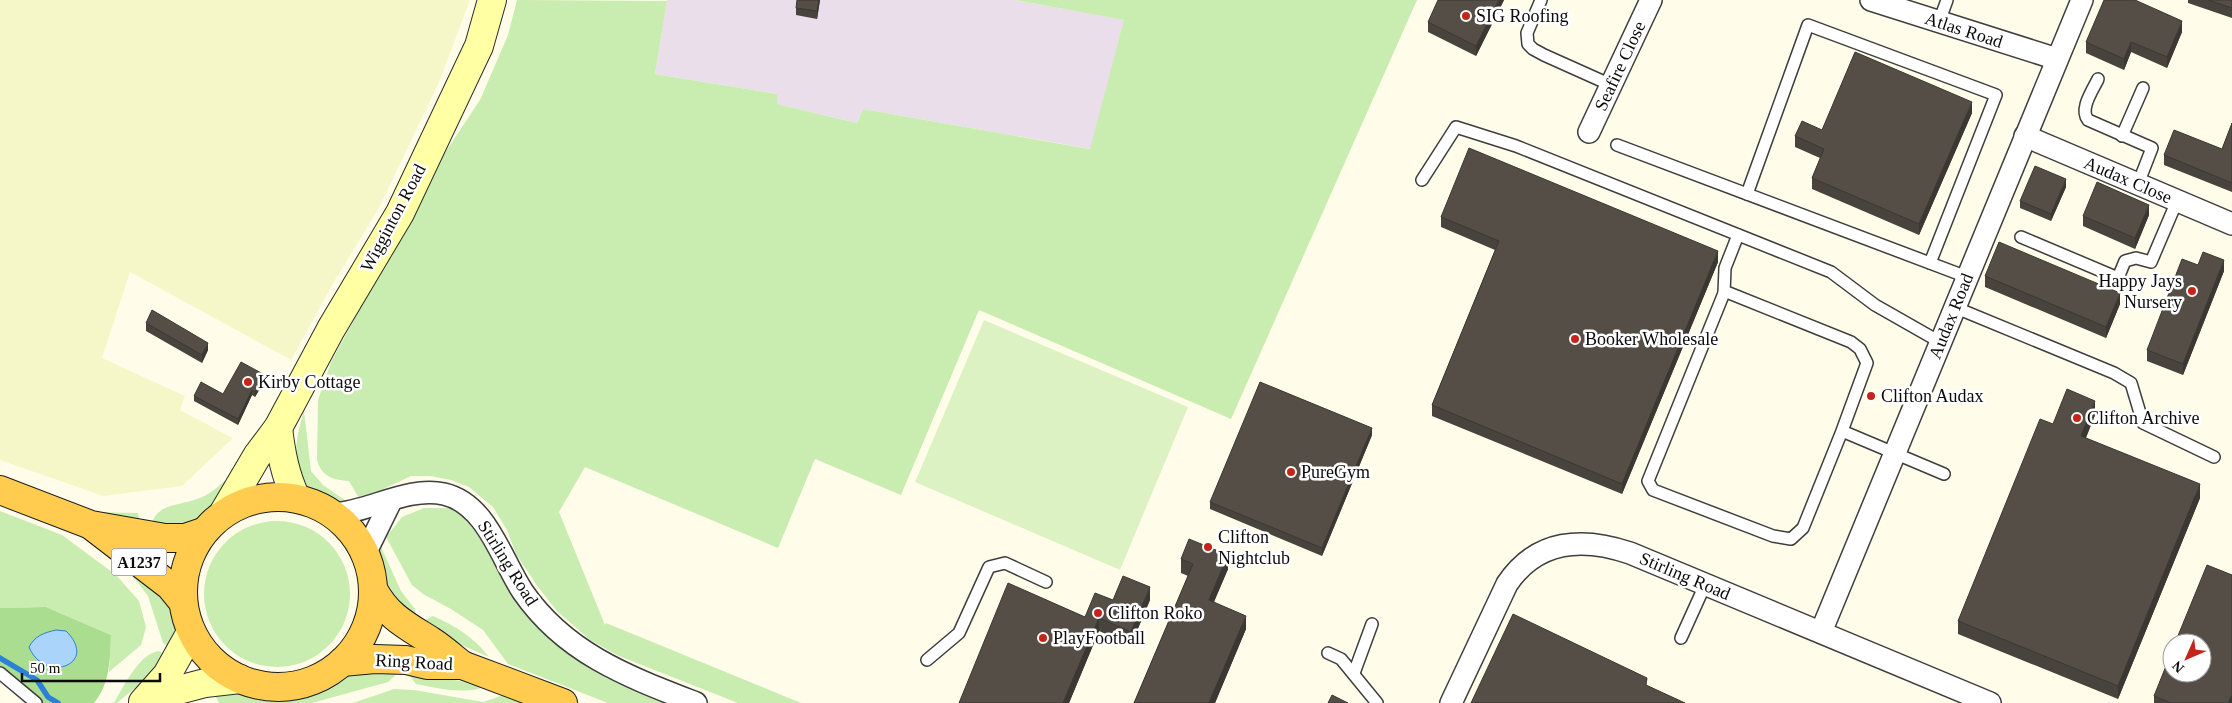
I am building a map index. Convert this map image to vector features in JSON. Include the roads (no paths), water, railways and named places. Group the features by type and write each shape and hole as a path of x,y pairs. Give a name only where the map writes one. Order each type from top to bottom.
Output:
{"highway":[{"name":"A1237","path":"0,490 91,525 165,538 185,538 203,532"},
{"path":"277,496 296,498 315,504 333,514 352,532 365,554 371,571 373,589 372,610 366,629 356,647 342,662 318,678 293,686 266,686 240,679 220,668 203,652 191,632 183,602 184,577 191,553 203,532 224,512 259,498 277,496"},
{"name":"A1237","path":"91,525 170,586 183,602"},
{"name":"Ring Road","path":"373,589 380,603 391,615 431,641 462,665"},
{"name":"Ring Road","path":"342,662 375,659 462,665"},
{"path":"462,665 563,703"}],"main road":[{"name":"Wigginton Road","path":"224,512 258,456 278,428 331,329 400,213 479,46 492,0"},
{"path":"278,428 282,464 296,498"},
{"path":"145,700 167,674 191,632"},
{"path":"145,700 205,683 240,679"}],"street":[{"name":"Seafire Close","path":"1589,132 1651,0"},
{"name":"Atlas Road","path":"1871,0 2057,59"},
{"name":"Audax Road","path":"1821,632 2082,0"},
{"name":"Audax Close","path":"2025,136 2232,224"},
{"name":"Stirling Road","path":"333,514 391,502 407,495 433,492 456,498 468,505 486,528 524,594 558,631 581,650 605,665 696,703"},
{"path":"365,554 391,502"},
{"name":"Stirling Road","path":"1450,703 1506,584 1516,570 1535,555 1561,545 1592,544 1630,553 1990,703"}],"lane":[{"path":"1541,0 1526,33 1528,44 1533,50 1544,56 1611,85"},
{"path":"1939,22 1947,0"},
{"path":"1747,194 1808,25 1996,95 1930,263"},
{"path":"2098,79 2084,112 2088,120 2152,148 2138,184"},
{"path":"2122,136 2144,88"},
{"path":"1422,180 1456,127 1516,146 1831,272 1875,305 1940,342"},
{"path":"1617,145 1967,276"},
{"path":"2021,238 2118,278 2125,261 2136,258 2150,262 2177,201"},
{"path":"1724,293 1851,342 1860,349 1867,363 1842,431 1802,528 1790,539 1773,536 1650,488 1648,481 1724,293 1725,268 1738,235"},
{"path":"1954,307 2120,377 2132,384 2142,423 2214,457"},
{"path":"1842,431 1944,474"},
{"path":"927,660 959,633 989,567 1005,563 1046,582"},
{"path":"1682,638 1705,585"},
{"path":"1354,673 1372,624"},
{"path":"1328,653 1341,659 1377,703"},
{"path":"0,673 36,703"}],"water":[{"path":"56,630 66,631 75,643 77,653 73,661 66,666 46,665 36,658 29,647 40,636"}],"waterway":[{"path":"0,658 37,680 48,697 58,703"}],"place":[{"name":"SIG Roofing","path":"1466,16"},
{"name":"Happy Jays Nursery","path":"2192,291"},
{"name":"Booker Wholesale","path":"1575,339"},
{"name":"Kirby Cottage","path":"248,382"},
{"name":"Clifton Audax","path":"1871,396"},
{"name":"Clifton Archive","path":"2077,418"},
{"name":"PureGym","path":"1291,472"},
{"name":"Clifton Nightclub","path":"1208,547"},
{"name":"Clifton Roko","path":"1098,613"},
{"name":"PlayFootball","path":"1043,638"}]}
